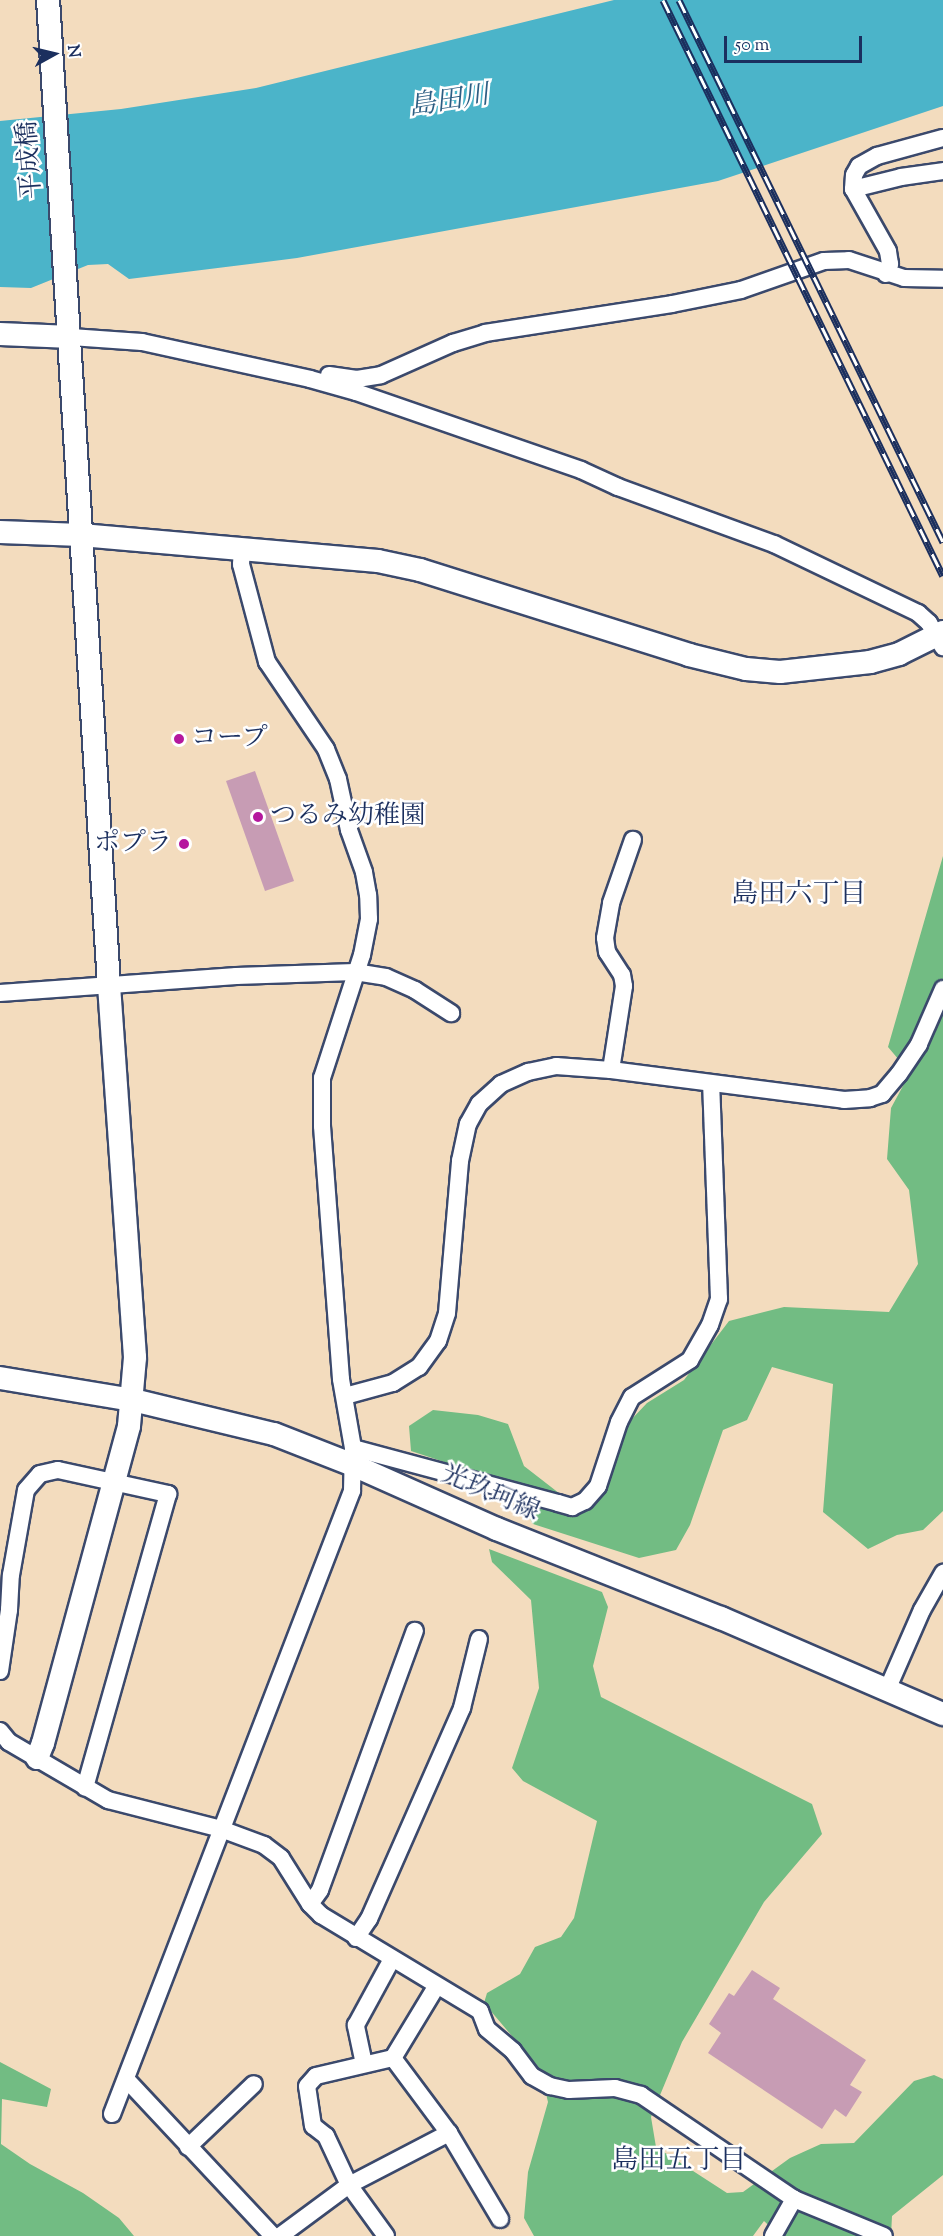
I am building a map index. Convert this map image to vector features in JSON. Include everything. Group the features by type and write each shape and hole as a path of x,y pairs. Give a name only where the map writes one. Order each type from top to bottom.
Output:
{"street":[{"name":"平成橋","path":"37,1758 115,1481 133,1400 135,1357 109,985 48,0"},
{"path":"886,274 890,264 888,251 853,189 854,175 859,166 877,156 943,138"},
{"path":"853,189 901,177 943,171"},
{"path":"310,379 330,375 357,379 381,375 453,343 485,333 672,304 741,290 824,261 849,260 904,278 943,279"},
{"path":"0,334 70,327 310,379 356,392 581,470 618,487 774,544 918,613 941,638 870,663 780,672 746,669 689,655 420,570 378,561 81,535 0,532"},
{"path":"112,2114 352,1491 353,1456 341,1379 322,1126 322,1078 362,955 369,919 364,872 353,845 338,779 326,749 267,662 241,564 242,549"},
{"path":"611,1070 624,986 622,975 607,952 605,938 611,903 633,840"},
{"path":"0,993 355,972 386,977 415,990 451,1013"},
{"path":"345,1396 393,1383 419,1367 438,1341 447,1313 460,1161 468,1124 479,1104 501,1084 528,1072 556,1066 611,1070 844,1100 882,1094 919,1044 943,989"},
{"path":"353,1456 572,1507 585,1501 598,1486 619,1422 632,1397 690,1359 710,1325 719,1299 711,1084"},
{"name":"光玖珂線","path":"0,1378 133,1400 274,1434 353,1456 449,1509 721,1618 943,1714"},
{"path":"0,1671 5,1575 27,1490 40,1474 58,1470 168,1494 85,1787"},
{"path":"887,1690 922,1610 943,1573"},
{"path":"310,1904 320,1890 415,1630"},
{"path":"356,1938 369,1919 462,1708 479,1639"},
{"path":"0,1722 0,1731 9,1742 108,1800 221,1829 264,1845 281,1858 310,1904 321,1915 480,2012 487,2029 513,2051 532,2076 550,2085 569,2090 615,2088 641,2095 794,2199 884,2236"},
{"path":"364,2064 356,2025 392,1959"},
{"path":"386,2236 349,2185 326,2136 313,2126 307,2086 316,2076 393,2058 436,1986"},
{"path":"393,2058 448,2133 500,2219"},
{"path":"127,2080 273,2236"},
{"path":"188,2147 254,2084"},
{"path":"280,2236 349,2185 448,2133"},
{"path":"773,2236 794,2199"}],"green space":[{"path":"943,856 943,1511 923,1530 897,1535 868,1549 823,1512 833,1384 772,1367 747,1420 723,1430 690,1525 676,1550 639,1558 533,1524 508,1483 411,1451 409,1426 433,1410 478,1415 508,1424 524,1466 564,1497 592,1504 608,1482 629,1422 647,1403 684,1380 729,1321 784,1307 889,1312 918,1264 909,1190 887,1159 891,1108 910,1073 888,1047"},
{"path":"489,1549 602,1592 608,1607 593,1666 601,1697 812,1804 822,1834 764,1902 682,2042 651,2117 656,2147 727,2193 743,2192 790,2158 821,2144 854,2143 914,2081 934,2075 943,2079 943,2175 892,2216 891,2236 780,2236 764,2221 753,2236 534,2236 524,2218 528,2172 548,2102 540,2069 484,2003 487,1993 520,1974 535,1947 561,1937 574,1918 597,1821 523,1781 512,1768 539,1688 531,1600 492,1562"},
{"path":"0,2062 51,2089 47,2107 2,2099 1,2144 30,2164 83,2193 119,2218 134,2236 0,2236"}],"water":[{"name":"島田川","path":"614,0 943,0 943,106 718,181 297,258 129,279 108,264 88,265 31,288 0,287 0,121 121,109 256,88"}],"building":[{"path":"255,771 294,881 265,891 226,781"},
{"path":"752,1970 780,1988 773,1999 866,2060 850,2085 862,2092 846,2117 835,2109 822,2129 708,2053 721,2033 709,2024 729,1993 734,1996"}],"railway":[{"path":"663,0 943,576"},
{"path":"679,0 943,542"}],"place":[{"name":"コープ","path":"179,739"},
{"name":"つるみ幼稚園","path":"258,817"},
{"name":"ポプラ","path":"184,844"}],"district":[{"name":"島田六丁目","path":"799,896"},
{"name":"島田五丁目","path":"679,2162"}]}
